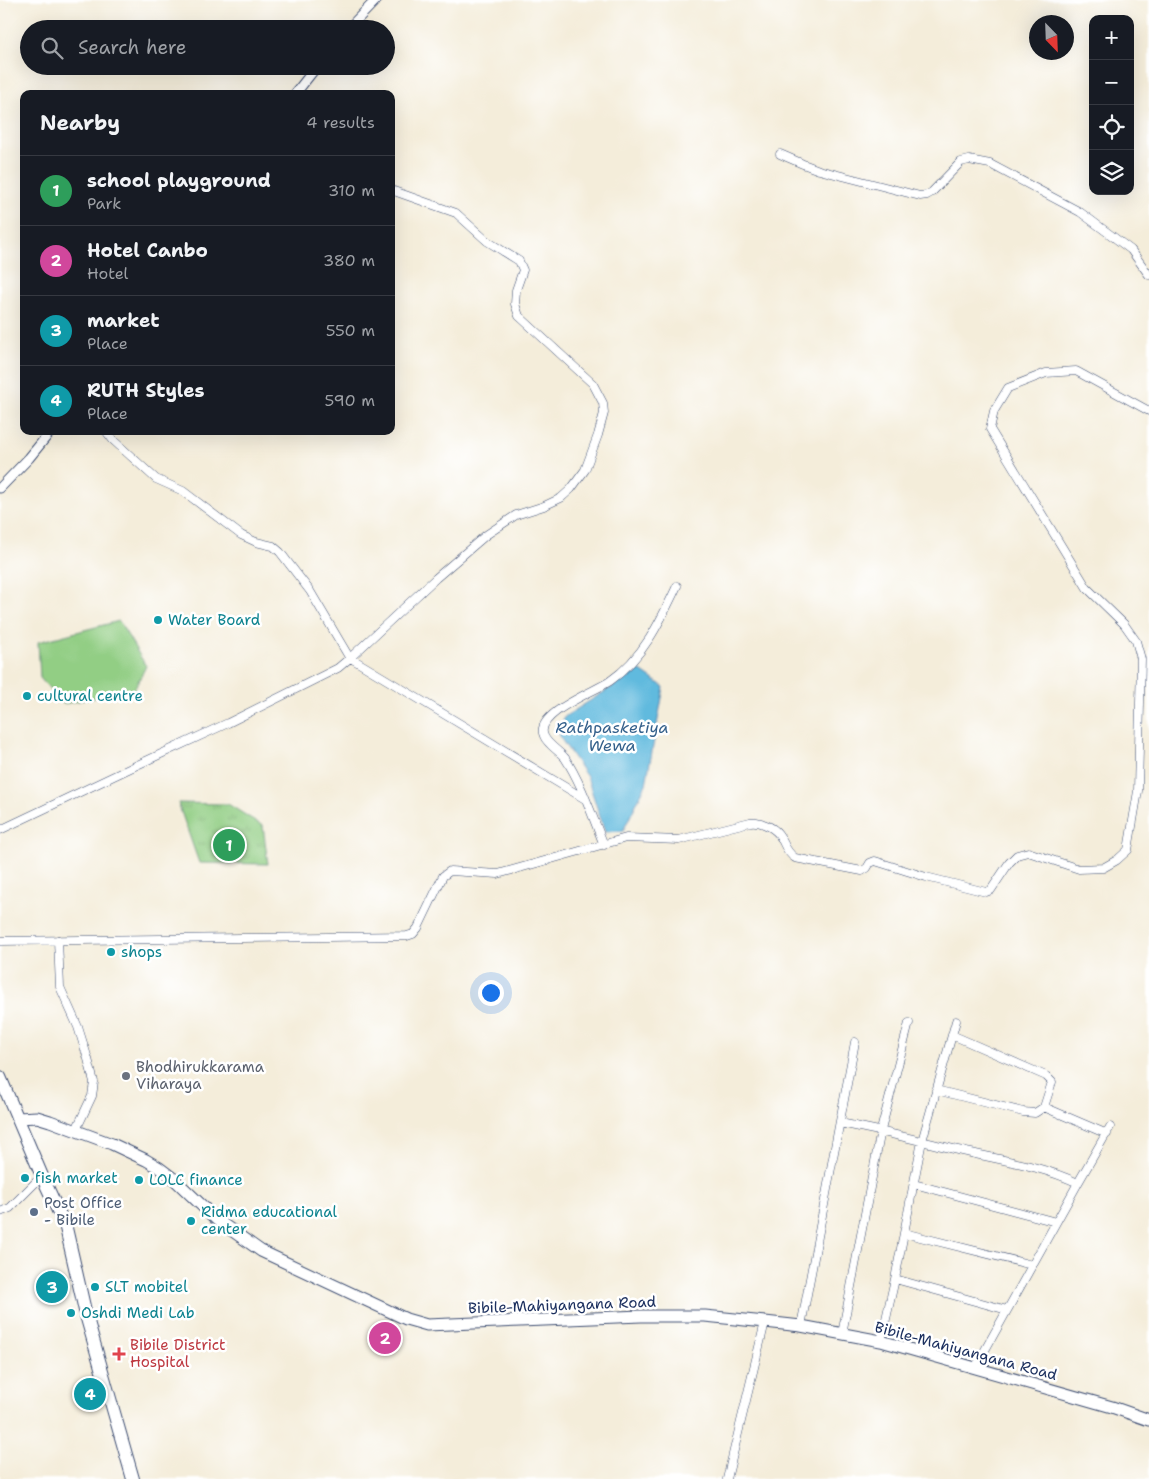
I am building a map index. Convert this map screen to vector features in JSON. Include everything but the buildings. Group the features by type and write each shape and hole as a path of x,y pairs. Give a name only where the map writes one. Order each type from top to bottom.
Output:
{"highway":[{"path":"0,1077 66,1228 86,1315 132,1479"}],"main road":[{"name":"Bibile-Mahiyangana Road","path":"18,1118 37,1118 76,1130 128,1151 158,1167 174,1179 217,1220 262,1251 406,1319 427,1325 605,1317 705,1316 801,1326 881,1341 1112,1407 1149,1420"}],"street":[{"path":"357,20 376,0"},
{"path":"298,90 310,75"},
{"path":"780,154 819,170 920,196 932,192 961,162 969,160 990,164 1080,212 1131,250 1149,275"},
{"path":"0,830 228,724 338,668 486,534 516,516 560,498 571,489 585,470 604,413 603,403 593,384 519,316 514,304 522,270 519,261 487,242 456,213 395,191"},
{"path":"0,941 407,936 413,934 418,928 444,876 450,871 498,874 626,838 679,840 758,821 776,829 789,854 795,858 862,871 875,861 926,877 986,892 991,890 1008,863 1017,856 1028,852 1079,869 1103,868 1117,860 1128,850 1138,791 1141,659 1136,641 1124,624 1087,588 990,429 994,411 1008,388 1046,373 1076,371 1149,411"},
{"path":"0,488 48,435"},
{"path":"109,435 156,479 183,491 241,535 256,542 273,546 280,552 310,591 351,657 585,799"},
{"path":"604,845 575,776 564,757 544,736 543,729 545,723 564,706 608,682 629,667 659,624 676,586"},
{"path":"58,940 60,987 78,1027 94,1082 92,1096 76,1130"},
{"path":"881,1341 922,1141 956,1021"},
{"path":"842,1334 881,1130 909,1023"},
{"path":"936,1090 1022,1112 1035,1113 1044,1107 1052,1082 1046,1076 952,1035"},
{"path":"801,1326 855,1042"},
{"path":"975,1368 1109,1131 1044,1107"},
{"path":"840,1123 881,1130 1037,1168 1078,1183"},
{"path":"0,1212 10,1208 42,1176"},
{"path":"914,1184 1056,1222"},
{"path":"904,1233 1032,1266"},
{"path":"895,1279 1007,1310"},
{"path":"727,1479 765,1322"}],"green space":[{"path":"119,621 146,666 134,690 63,704 40,678 38,642"},
{"path":"178,803 228,804 263,826 268,864 199,863"}],"water":[{"name":"Rathpasketiya Wewa","path":"639,670 664,687 646,784 623,831 605,832 587,777 559,736 564,717"}],"place":[{"name":"Water Board","path":"158,620"},
{"name":"cultural centre","path":"27,696"},
{"name":"school playground","path":"229,845"},
{"name":"shops","path":"111,952"},
{"name":"Bhodhirukkarama Viharaya","path":"126,1076"},
{"name":"fish market","path":"25,1178"},
{"name":"LOLC finance","path":"139,1180"},
{"name":"Post Office - Bibile","path":"34,1212"},
{"name":"Ridma educational center","path":"191,1221"},
{"name":"market","path":"52,1287"},
{"name":"SLT mobitel","path":"95,1287"},
{"name":"Oshdi Medi Lab","path":"71,1313"},
{"name":"Hotel Canbo","path":"385,1338"},
{"name":"Bibile District Hospital","path":"119,1354"},
{"name":"RUTH Styles","path":"90,1394"}]}
